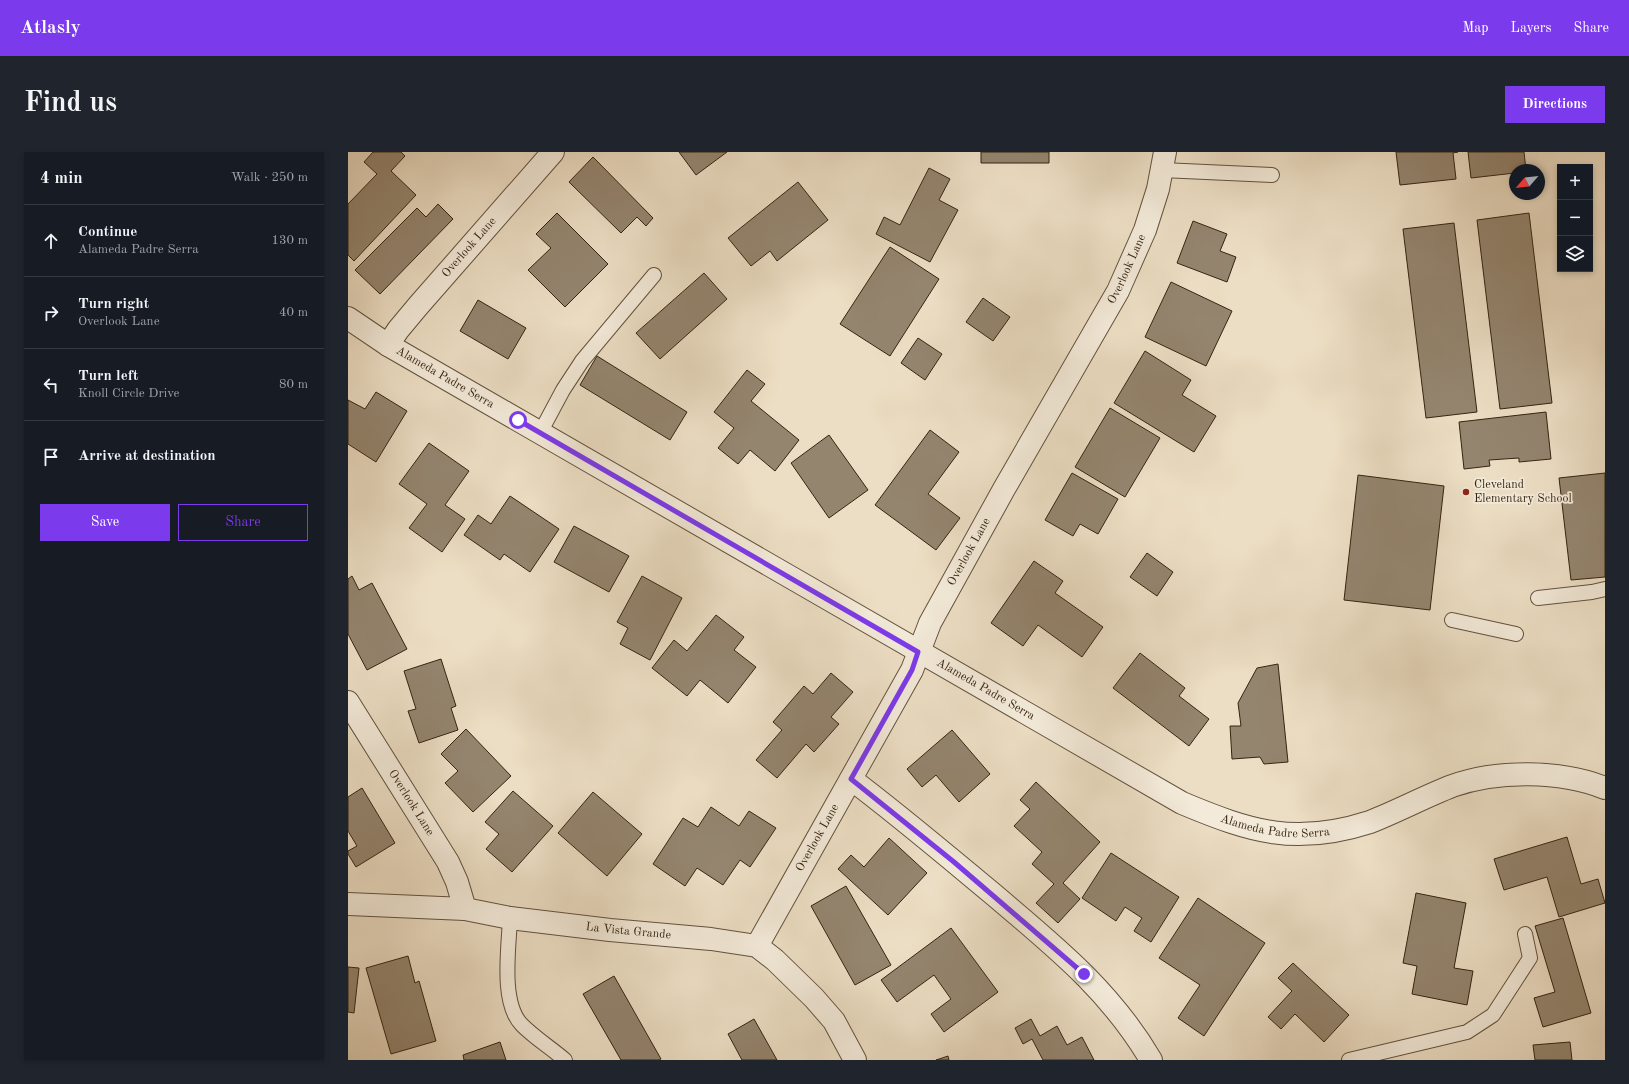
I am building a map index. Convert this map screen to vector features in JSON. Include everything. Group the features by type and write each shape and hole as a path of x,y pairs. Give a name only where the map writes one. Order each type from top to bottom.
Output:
{"street":[{"name":"Overlook Lane","path":"388,345 398,330 418,306 553,152"},
{"name":"Overlook Lane","path":"757,946 912,670 930,623 1004,489 1118,291 1145,230 1158,189 1163,161"},
{"name":"Alameda Padre Serra","path":"348,318 388,345 1182,803 1249,828 1282,834 1315,834 1336,831 1370,822 1453,786 1471,780 1507,774 1544,775 1605,788"},
{"name":"Overlook Lane","path":"348,702 448,862 457,882 466,909"},
{"path":"851,779 895,813 1065,955 1104,994 1136,1035 1151,1060"},
{"name":"La Vista Grande","path":"348,904 466,909 510,918 610,930 711,939 757,946 775,960 814,998 834,1021 855,1060"}],"lane":[{"path":"1163,161 1272,175"},
{"path":"540,433 563,390 582,361 654,275"},
{"path":"1538,598 1592,592 1605,589"},
{"path":"1452,620 1516,634"},
{"path":"510,918 508,991 512,1009 521,1024 565,1060"},
{"path":"1349,1060 1467,1032 1493,1015 1530,958 1525,934"}],"building":[{"path":"373,152 401,152 405,156 391,171 416,195 354,261 348,255 348,204 377,174 364,162"},
{"path":"679,152 727,152 696,175"},
{"path":"981,152 1049,152 1049,163 981,163"},
{"path":"1396,152 1458,152 1453,153 1456,179 1400,185"},
{"path":"1468,152 1524,152 1525,164 1509,164 1509,174 1471,178"},
{"path":"593,157 653,218 646,226 637,217 621,233 569,182"},
{"path":"929,168 950,179 939,200 958,210 930,262 876,234 884,217 900,225"},
{"path":"798,182 828,220 777,261 770,251 751,266 728,238"},
{"path":"438,204 453,219 380,294 355,270 417,208 426,217"},
{"path":"557,213 608,264 565,307 528,270 551,248 536,234"},
{"path":"1529,213 1552,403 1500,409 1477,220"},
{"path":"1193,221 1227,234 1220,251 1236,257 1227,282 1177,263"},
{"path":"1454,223 1477,412 1426,418 1403,229"},
{"path":"890,247 939,279 890,356 840,324"},
{"path":"704,273 727,299 660,359 636,333"},
{"path":"1171,282 1232,311 1206,366 1145,337"},
{"path":"983,298 1010,317 993,341 966,322"},
{"path":"478,300 526,328 508,359 460,331"},
{"path":"918,338 942,354 925,380 901,363"},
{"path":"1145,351 1191,380 1182,395 1216,416 1194,452 1114,403"},
{"path":"597,356 687,412 670,440 580,385"},
{"path":"747,370 765,384 751,401 799,440 775,471 750,450 738,464 718,448 734,428 714,412"},
{"path":"376,392 407,411 376,462 348,444 348,400 365,409"},
{"path":"1110,408 1160,438 1125,497 1075,467"},
{"path":"1546,412 1551,459 1519,462 1519,458 1489,460 1490,466 1464,469 1459,422"},
{"path":"930,430 959,452 928,494 960,518 936,550 875,505"},
{"path":"829,435 868,490 829,518 791,463"},
{"path":"429,443 469,471 445,505 465,519 442,552 409,528 427,504 399,484"},
{"path":"1072,473 1118,499 1098,534 1080,524 1073,536 1045,520"},
{"path":"1605,473 1605,577 1571,580 1559,478"},
{"path":"1358,475 1444,486 1430,610 1344,600"},
{"path":"510,496 559,529 530,572 504,554 500,560 464,535 478,515 491,524"},
{"path":"574,526 629,556 609,592 554,562"},
{"path":"1147,553 1173,572 1157,596 1130,577"},
{"path":"1034,561 1063,581 1055,593 1103,627 1082,657 1038,625 1023,646 991,623"},
{"path":"352,576 359,590 372,583 407,649 367,670 348,634 348,579"},
{"path":"642,576 682,598 650,660 620,644 628,628 617,622"},
{"path":"716,615 744,637 734,650 756,667 728,703 700,680 687,696 652,668 674,640 687,651"},
{"path":"1140,653 1185,688 1179,696 1209,719 1189,746 1113,688"},
{"path":"441,659 456,706 451,708 458,730 419,743 408,711 416,709 404,671"},
{"path":"1278,664 1288,762 1264,764 1260,757 1232,759 1230,726 1241,726 1238,703 1257,668"},
{"path":"831,673 853,692 831,717 839,724 814,752 806,744 777,778 756,760 782,730 773,722 804,686 813,694"},
{"path":"466,729 511,776 473,812 445,783 458,771 441,754"},
{"path":"952,730 990,774 959,802 936,775 922,787 907,769"},
{"path":"1036,782 1100,842 1063,883 1080,899 1058,923 1036,903 1054,884 1032,864 1042,852 1014,826 1030,809 1020,800"},
{"path":"362,788 395,843 356,867 348,854 348,851 357,846 348,831 348,797"},
{"path":"513,791 553,826 512,872 486,849 499,834 485,822"},
{"path":"593,792 642,834 607,876 558,833"},
{"path":"711,807 739,826 749,811 776,828 750,867 740,860 723,885 697,868 685,886 653,864 683,818 698,827"},
{"path":"1567,837 1581,884 1598,879 1605,903 1559,917 1547,877 1504,890 1494,859"},
{"path":"889,838 927,873 888,915 838,869 851,855 864,867"},
{"path":"1111,853 1179,897 1151,942 1134,931 1142,918 1125,907 1116,921 1082,898"},
{"path":"846,886 891,965 855,985 811,906"},
{"path":"1416,893 1466,903 1454,968 1473,971 1467,1005 1412,994 1417,966 1403,963"},
{"path":"1198,898 1265,943 1204,1036 1178,1018 1200,985 1159,958"},
{"path":"1563,918 1591,1013 1543,1027 1534,998 1555,992 1535,926"},
{"path":"951,928 998,992 944,1032 931,1014 951,999 934,975 897,1002 881,980"},
{"path":"408,956 415,983 419,981 436,1041 391,1054 366,968"},
{"path":"1293,963 1349,1015 1324,1042 1295,1014 1281,1029 1268,1017 1292,991 1278,978"},
{"path":"348,967 359,968 354,1013 348,1012"},
{"path":"614,976 661,1059 621,1060 583,994"},
{"path":"754,1019 777,1060 742,1060 728,1034"},
{"path":"1031,1019 1040,1036 1057,1026 1067,1045 1082,1037 1094,1060 1043,1060 1032,1039 1023,1044 1015,1028"},
{"path":"500,1042 506,1060 464,1060 463,1055"},
{"path":"1570,1042 1572,1060 1535,1060 1533,1045"},
{"path":"948,1056 949,1060 936,1060"}],"place":[{"name":"Cleveland Elementary School","path":"1466,492"}],"route":[{"path":"518,420 918,652 912,670 851,779 889,808 954,862 1065,955 1084,974"}]}
